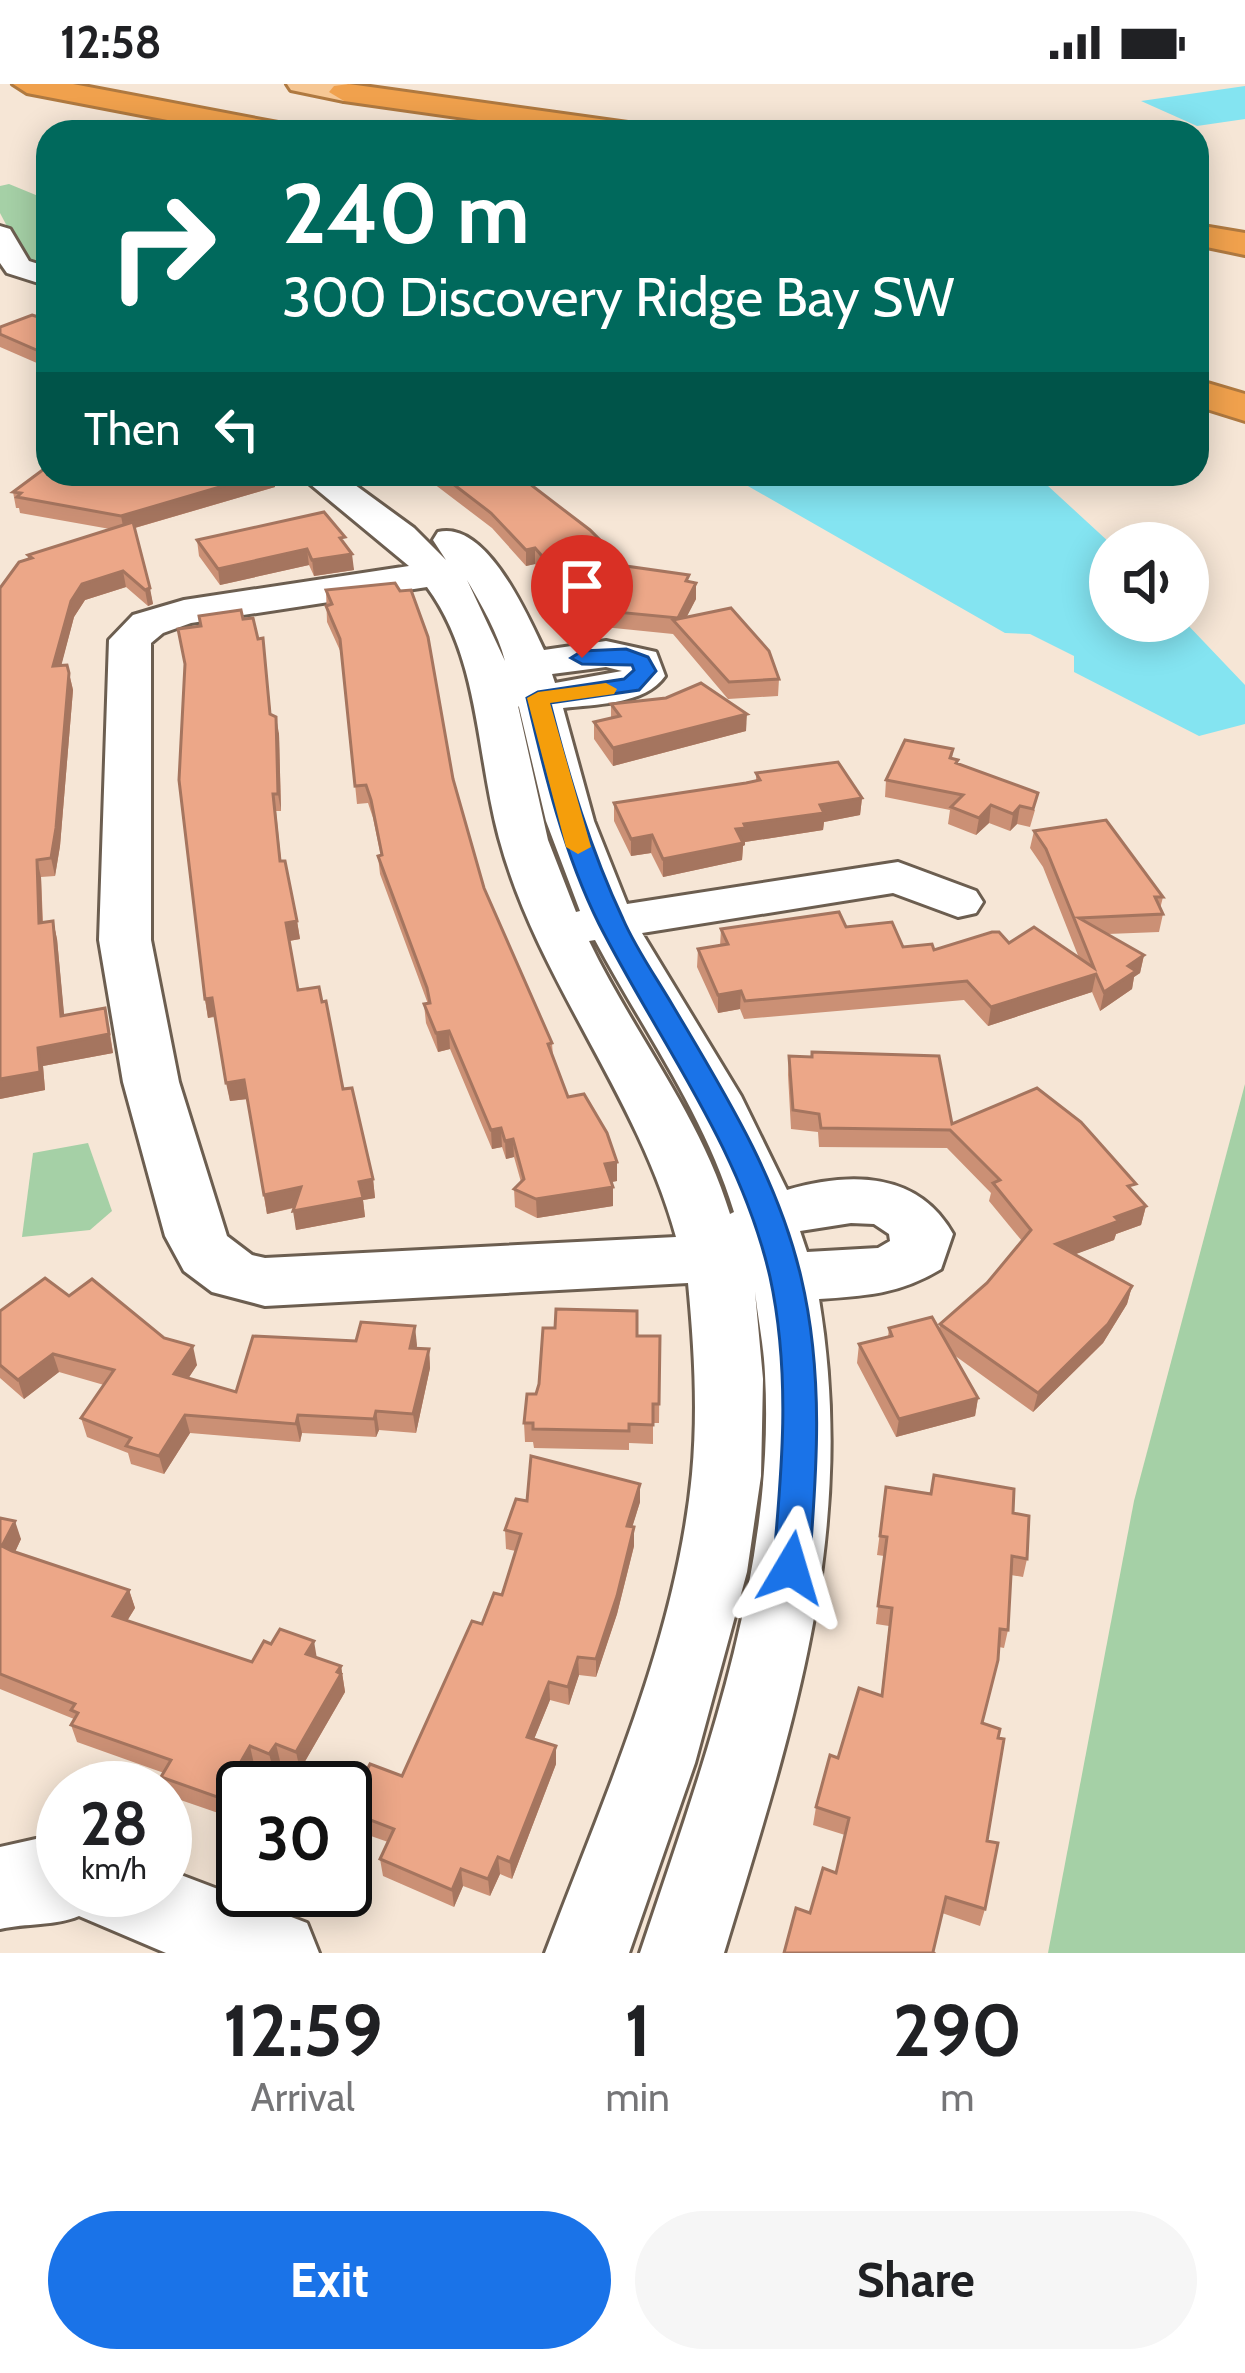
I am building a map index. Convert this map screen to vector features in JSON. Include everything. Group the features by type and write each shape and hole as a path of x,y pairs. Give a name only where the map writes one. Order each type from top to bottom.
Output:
{"highway":[{"path":"15,84 156,120"},
{"path":"27,84 215,120"},
{"path":"344,92 513,120"},
{"path":"344,92 543,120"},
{"path":"1209,209 1245,212"},
{"path":"1209,237 1245,244"},
{"path":"1209,366 1245,376"},
{"path":"1209,396 1245,408"}],"main road":[{"path":"301,84 344,92"}],"street":[{"path":"0,236 17,267 36,273"},
{"path":"332,486 457,570"},
{"path":"381,486 424,516 457,570 466,618 519,684 514,807 585,926 722,1114 777,1248 798,1363 802,1442 791,1568 772,1658 682,1953"},
{"path":"457,570 184,612 148,624 130,640 125,940 151,1082 196,1236 216,1265 265,1282 715,1258 777,1248"},
{"path":"585,926 898,877 958,902"},
{"path":"585,926 690,1179 715,1258 732,1377 727,1485 716,1566 692,1660 587,1953"},
{"path":"0,1888 36,1880"},
{"path":"181,1917 277,1953"}],"green space":[{"path":"9,184 36,195 36,264 27,264 0,213 0,186"},
{"path":"1245,1084 1245,1953 1048,1953 1134,1501"},
{"path":"88,1143 112,1211 90,1230 22,1237 33,1153"}],"water":[{"path":"1245,86 1245,119 1209,124 1209,120 1184,120 1141,101"},
{"path":"748,486 1048,486 1089,524 1089,642 1204,642 1245,685 1245,724 1199,736 1074,672 1074,656 1030,634 1005,633"}],"building":[{"path":"36,316 36,350 0,334 0,327"},
{"path":"36,475 36,486 223,486 121,516 17,497 21,493 13,492"},
{"path":"456,486 532,486 590,530 626,566 689,575 686,581 696,583 678,618 574,608 575,592 552,592 555,571 535,548 526,550 491,513"},
{"path":"324,512 345,537 340,538 352,554 312,560 307,549 218,569 197,540"},
{"path":"133,522 150,588 145,590 123,571 82,584 71,601 53,666 67,665 69,673 56,828 51,858 37,860 39,923 53,921 61,1016 105,1008 109,1034 38,1048 40,1072 0,1079 0,588 19,562 32,558 28,555"},
{"path":"395,583 400,591 411,590 428,637 453,779 484,888 552,1043 548,1044 568,1097 584,1094 607,1133 617,1162 605,1164 613,1187 536,1199 514,1189 524,1179 513,1139 505,1141 501,1128 491,1130 449,1031 436,1033 424,1004 430,1003 427,988 378,856 382,855 371,800 366,785 355,786 340,639 326,606 332,604 326,590"},
{"path":"731,608 769,651 779,679 729,682 673,620"},
{"path":"241,610 243,619 253,618 258,639 263,638 270,714 276,717 278,794 273,794 280,861 285,861 297,921 286,923 298,990 319,987 322,1002 326,1001 343,1089 352,1088 373,1179 359,1182 363,1198 293,1211 301,1187 264,1195 244,1080 226,1083 212,998 205,999 179,780 185,664 178,629 201,626 199,616"},
{"path":"701,683 747,714 613,748 594,722 620,716 611,704 666,698"},
{"path":"905,740 953,749 950,758 956,763 1038,793 1033,809 1020,806 1013,814 991,805 979,818 951,807 963,795 886,780"},
{"path":"838,762 862,798 820,805 824,813 744,824 746,828 736,829 743,843 663,859 652,835 631,839 614,803 746,783 760,780 756,773"},
{"path":"1106,820 1163,897 1155,897 1163,914 1079,918 1144,955 1128,966 1136,971 1104,992 1096,974 991,1007 967,981 745,1001 741,991 718,995 698,949 728,944 721,929 839,912 846,927 892,922 903,947 932,944 934,950 992,932 999,932 1009,943 1034,927 1094,968 1046,849 1034,831"},
{"path":"812,1052 939,1056 952,1124 1037,1088 1081,1122 1136,1184 1128,1186 1146,1206 1056,1244 1132,1286 1108,1324 1038,1393 940,1324 987,1283 1031,1230 993,1183 1000,1180 950,1130 821,1128 819,1114 793,1110 789,1056 812,1057"},
{"path":"45,1278 69,1296 92,1279 164,1338 193,1346 174,1374 236,1392 253,1336 356,1341 361,1322 415,1326 410,1348 429,1349 413,1414 376,1411 374,1419 298,1415 296,1424 185,1415 159,1456 126,1446 131,1438 81,1418 114,1370 53,1354 18,1380 0,1365 0,1311"},
{"path":"556,1309 637,1311 637,1336 660,1336 659,1404 653,1404 653,1425 629,1424 629,1431 533,1429 533,1423 524,1423 527,1394 536,1394 539,1384 543,1328 555,1328"},
{"path":"932,1317 978,1398 899,1419 859,1344 892,1336 889,1328"},
{"path":"531,1456 640,1484 627,1526 634,1527 617,1596 596,1659 578,1657 568,1687 549,1682 527,1737 556,1746 510,1862 498,1857 488,1879 461,1869 452,1890 380,1859 394,1829 372,1821 372,1765 402,1776 472,1621 482,1624 494,1593 502,1595 521,1534 505,1530 516,1499 527,1501"},
{"path":"934,1475 1014,1489 1013,1513 1029,1516 1027,1559 1012,1556 1008,1630 1000,1629 998,1660 982,1723 1000,1729 998,1738 1004,1739 987,1841 998,1843 985,1909 946,1897 934,1953 784,1953 796,1908 810,1913 823,1868 836,1873 849,1818 816,1807 830,1755 838,1758 859,1688 882,1696 892,1608 878,1606 887,1537 880,1536 886,1487 931,1494"},
{"path":"0,1518 15,1521 2,1546 129,1590 113,1616 252,1662 264,1641 271,1644 280,1629 314,1641 306,1654 341,1666 337,1672 341,1674 296,1752 276,1744 269,1754 250,1746 241,1761 216,1761 216,1797 192,1788 192,1761 170,1761 71,1725 78,1713 71,1710 75,1704 0,1674"}],"slow traffic":[{"path":"578,847 538,698 606,689"}],"route":[{"path":"582,658 626,655 645,666 644,676 631,685 538,698 563,802 585,866 646,988 722,1114 769,1220 785,1276 798,1363 802,1442 791,1568"}]}
